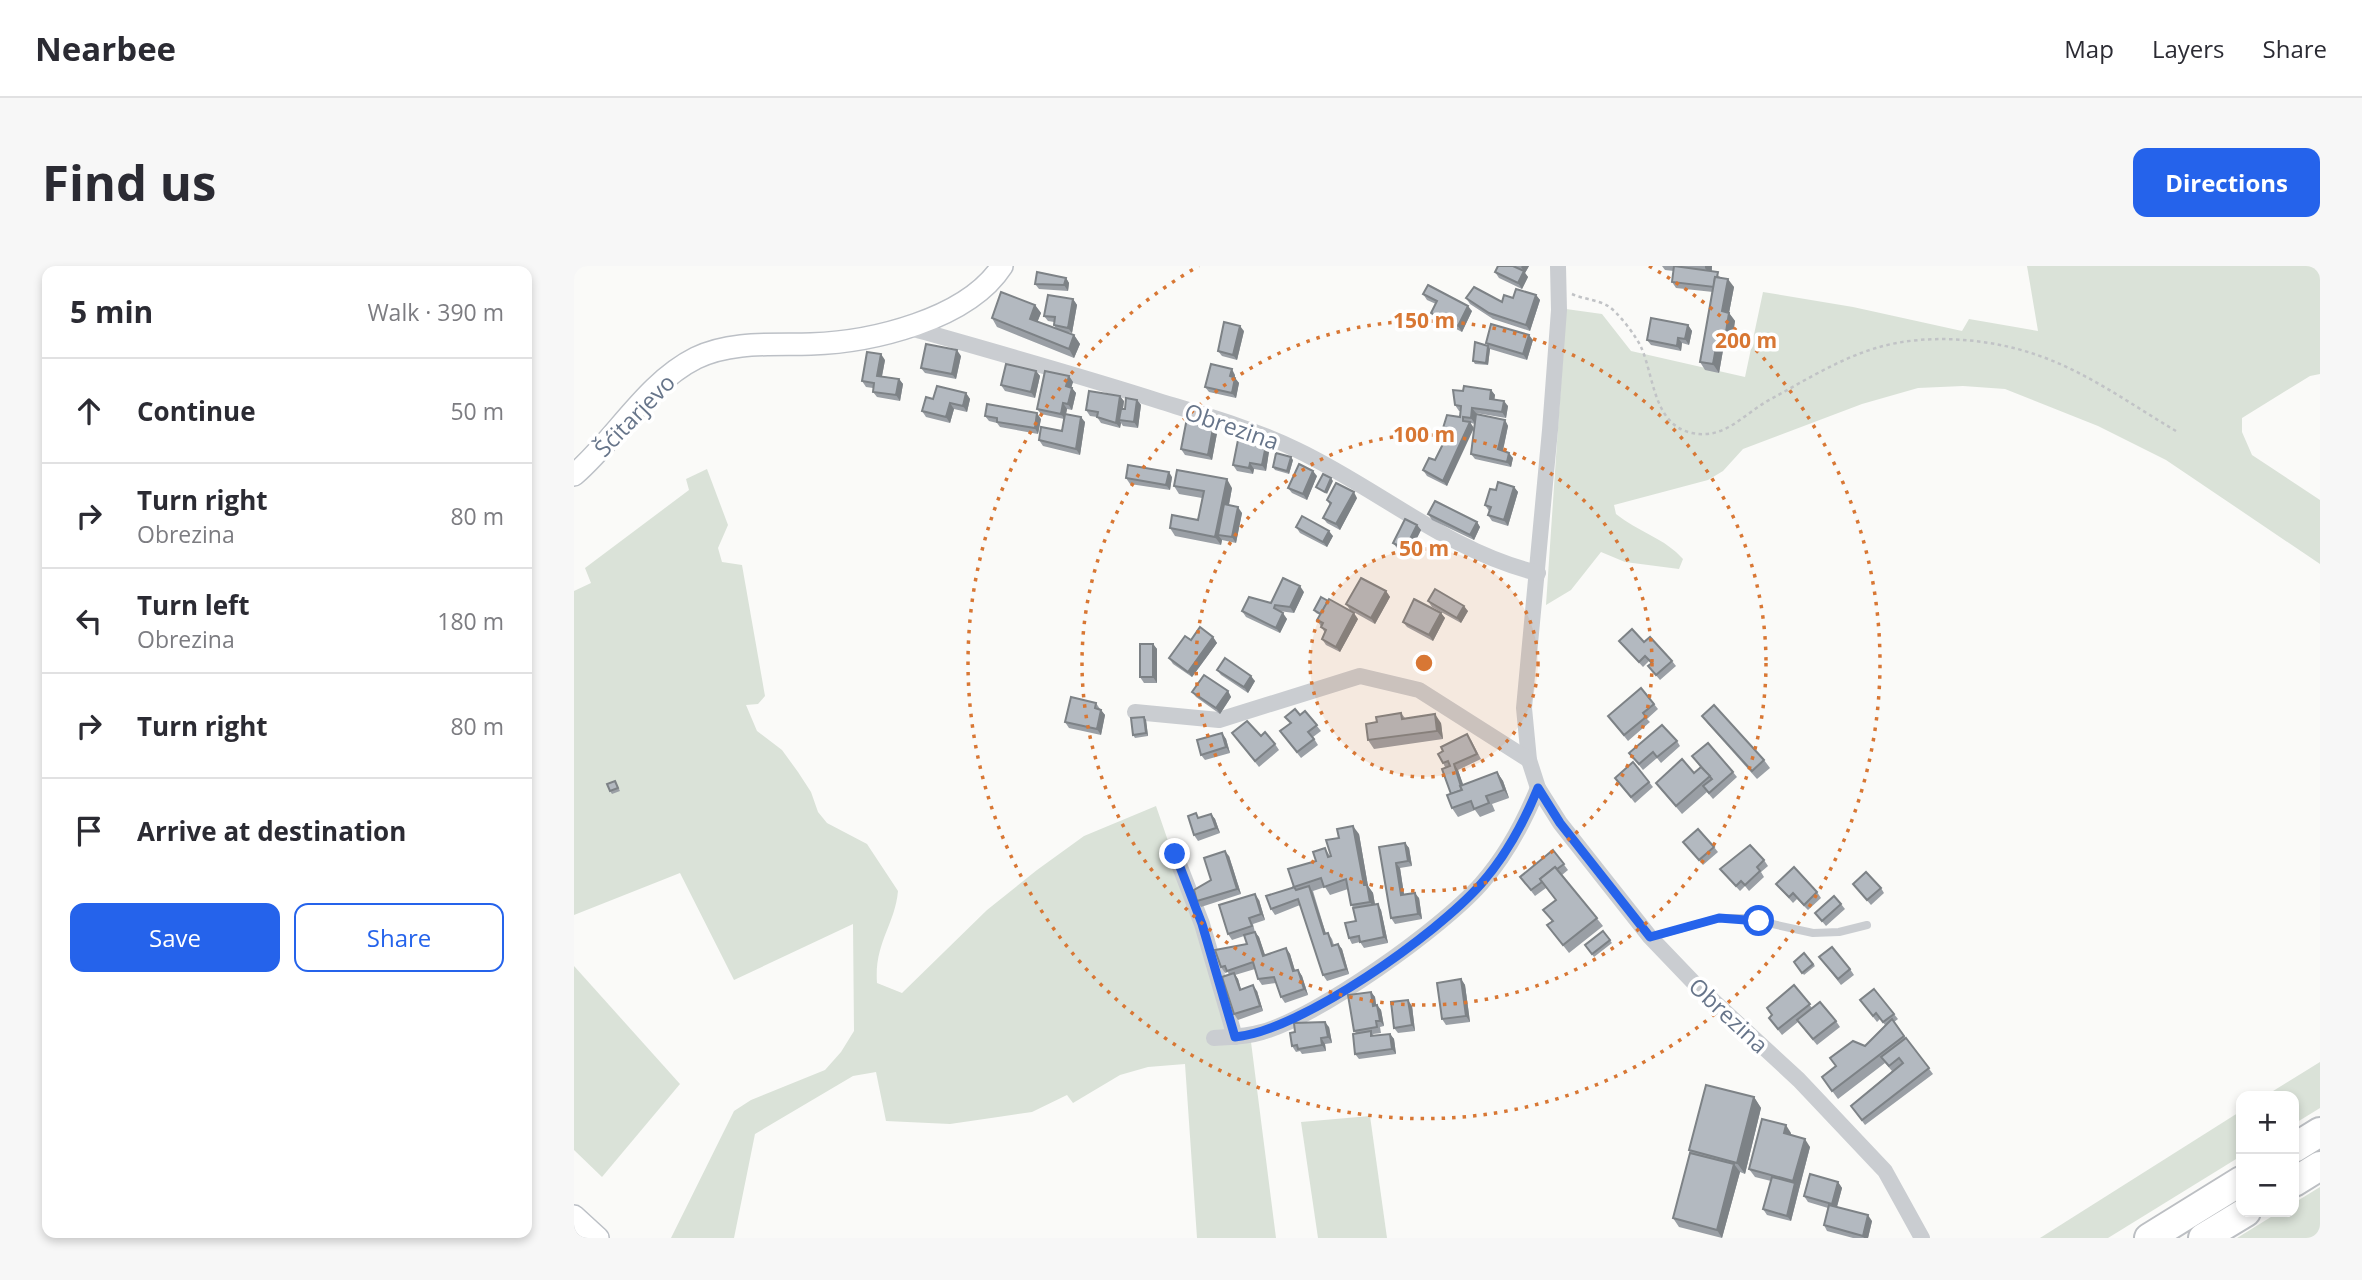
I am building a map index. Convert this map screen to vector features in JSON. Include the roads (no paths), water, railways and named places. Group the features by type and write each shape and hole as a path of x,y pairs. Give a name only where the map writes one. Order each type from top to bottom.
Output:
{"highway":[{"path":"2299,1145 2320,1132"},
{"path":"2299,1179 2320,1166"},
{"path":"2148,1238 2236,1184"},
{"path":"2203,1238 2238,1217"}],"street":[{"name":"Obrezina","path":"696,358 734,347 814,344 885,334 952,308 982,288 1002,266"},
{"name":"Obrezina","path":"1558,266 1538,573 1524,708 1529,760 1538,788 1560,823 1650,937 1696,985 1799,1080 1885,1171 1922,1238"},
{"name":"Obrezina","path":"907,327 1076,374 1253,431 1298,450 1490,558 1538,573"},
{"name":"Šćitarjevo","path":"574,475 607,444 657,387 696,358"},
{"path":"1135,712 1219,720 1360,676 1419,690 1529,760"},
{"path":"1214,1038 1235,1037 1282,1025 1338,993 1442,923 1483,883 1519,831 1538,788"},
{"path":"1175,854 1202,924 1235,1037"},
{"path":"574,1216 598,1238"}],"lane":[{"path":"1650,937 1719,918 1745,918 1812,933 1839,932 1867,925"}]}
